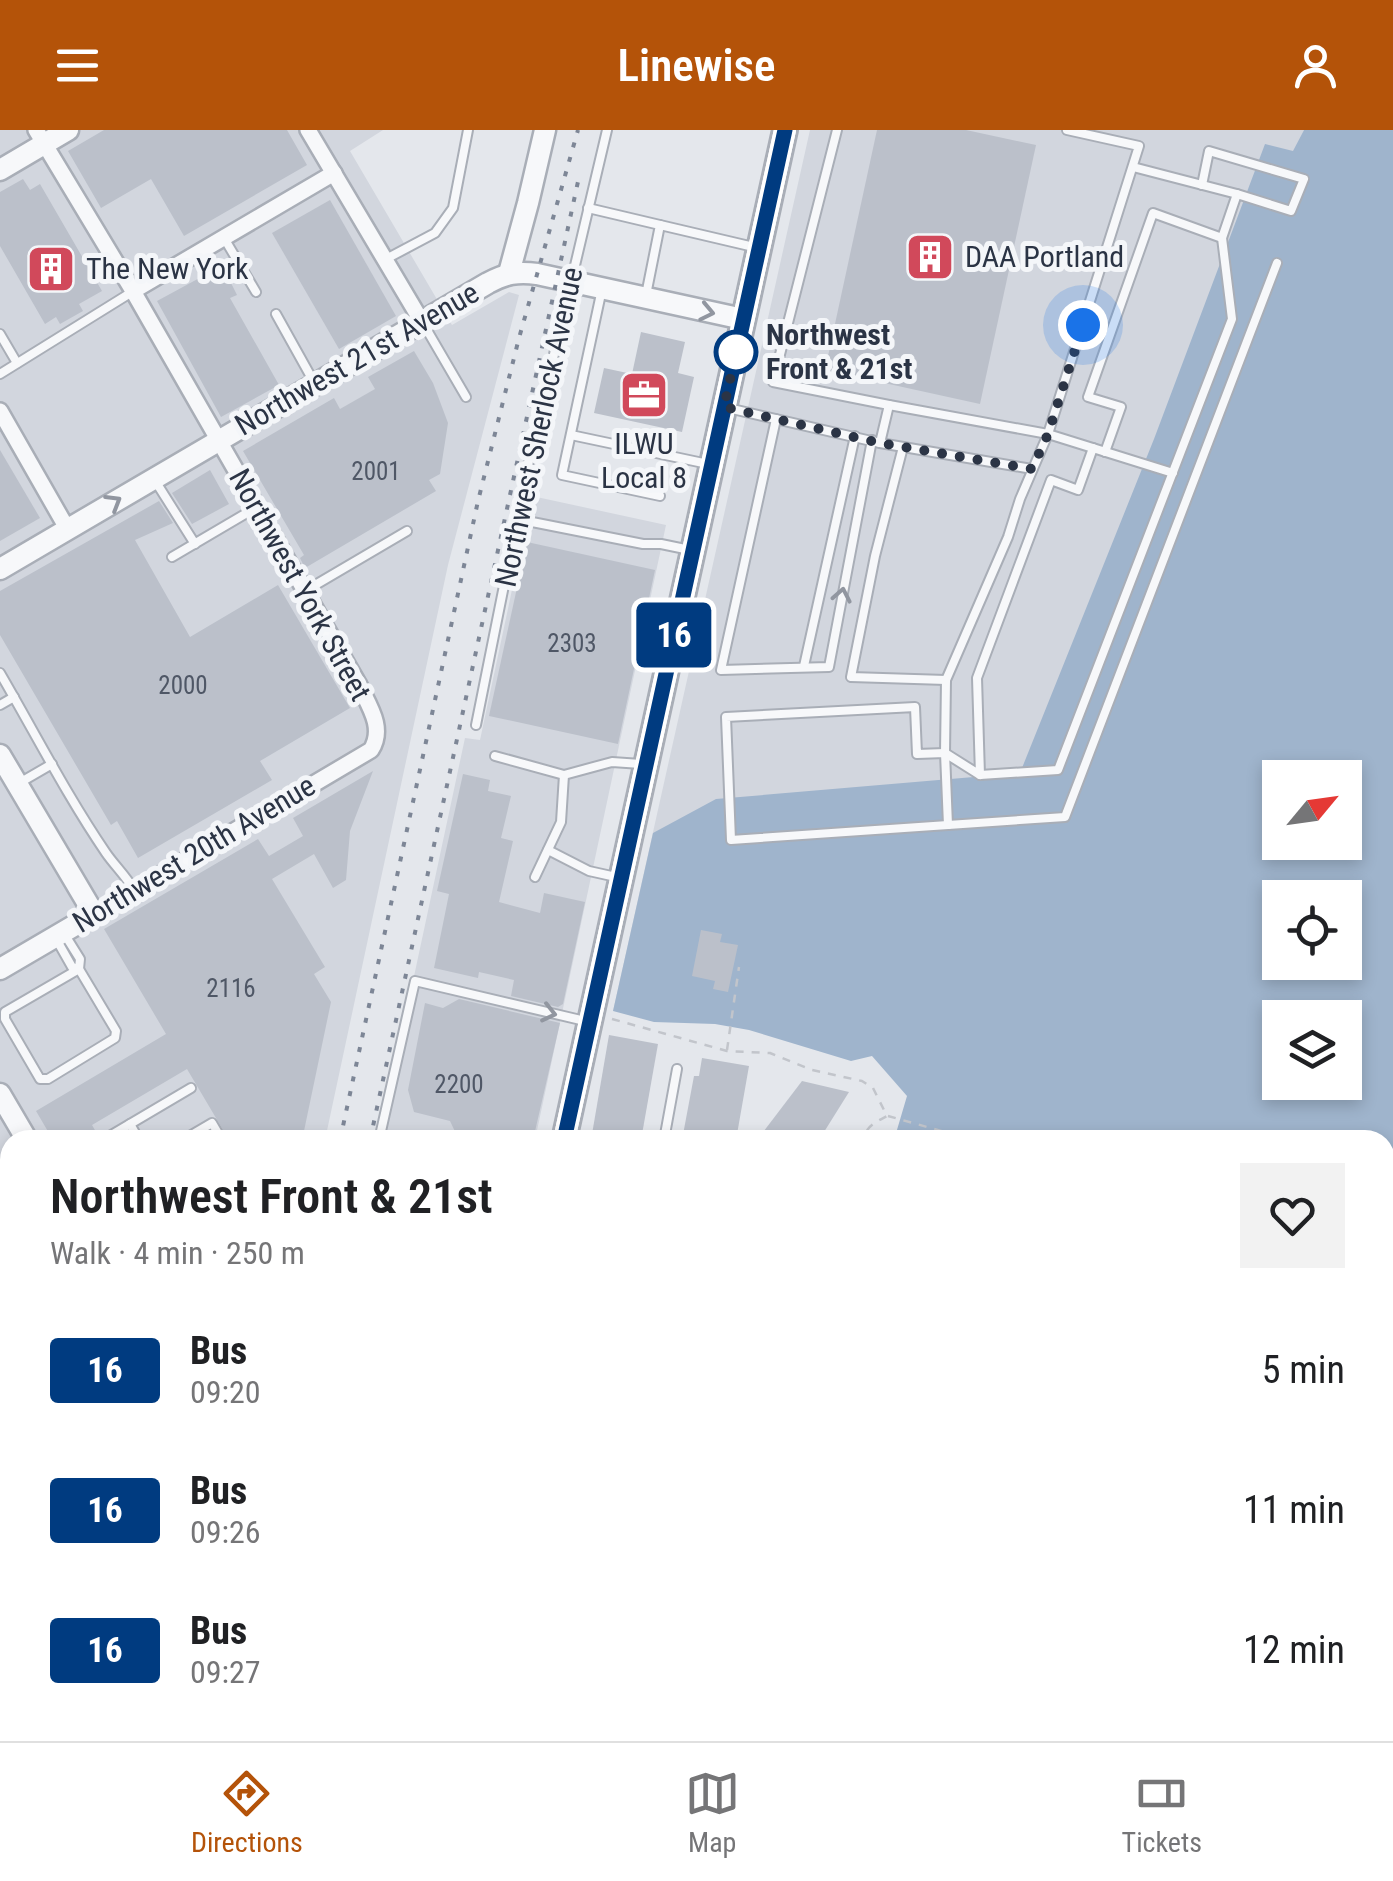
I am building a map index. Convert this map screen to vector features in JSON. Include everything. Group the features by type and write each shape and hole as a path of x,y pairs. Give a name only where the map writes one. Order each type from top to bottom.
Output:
{"main road":[{"path":"566,1130 785,130"}],"street":[{"path":"0,170 40,137 68,130"},
{"name":"Northwest Sherlock Avenue","path":"509,273 544,130"},
{"path":"312,131 422,322"},
{"name":"Northwest York Street","path":"40,137 359,685 378,731"},
{"path":"133,291 334,173"},
{"name":"Northwest 21st Avenue","path":"0,570 509,273 537,274 744,319"},
{"path":"0,411 68,530"},
{"name":"Northwest 20th Avenue","path":"0,969 371,750 378,731"},
{"path":"0,755 94,914"},
{"path":"0,1094 21,1130"}],"lane":[{"path":"385,259 435,233 453,208 468,130"},
{"name":"Northwest Sherlock Avenue","path":"476,725 517,519 607,130"},
{"path":"837,130 773,382 1048,434 1173,473"},
{"path":"948,825 946,680 1048,434 1139,146 1068,130"},
{"path":"1133,168 1292,211 1304,179 1209,152 1202,185"},
{"path":"1237,194 1222,238 1232,319 1058,770 980,775 945,753 917,754 915,707 726,717 731,840 1065,816 1277,264"},
{"path":"588,208 759,248"},
{"path":"1105,452 1121,407 1088,397 1153,213 1222,238"},
{"path":"646,298 660,225"},
{"path":"224,238 256,292"},
{"path":"602,289 562,475 660,496"},
{"path":"0,374 133,291"},
{"path":"276,314 315,384"},
{"path":"422,322 466,397"},
{"path":"0,334 17,363"},
{"path":"776,419 721,670 829,666 876,442 889,405"},
{"path":"724,407 876,442 1032,469"},
{"path":"570,435 711,465"},
{"path":"804,666 854,436"},
{"path":"903,446 875,556 851,677 946,680"},
{"path":"980,775 977,678 1051,480 1078,490 1093,448"},
{"path":"154,479 195,544"},
{"path":"172,557 256,507"},
{"path":"517,519 692,551"},
{"path":"305,591 407,531"},
{"path":"0,673 108,856 134,890"},
{"path":"0,705 14,697"},
{"path":"496,756 564,776 612,762 646,764"},
{"path":"18,785 52,764"},
{"path":"535,877 561,822 564,776"},
{"path":"548,850 590,870 620,878"},
{"path":"59,934 72,967 79,969 116,1031 115,1038 48,1079 40,1078 5,1019 5,1012 79,969"},
{"path":"381,1130 415,981 508,1004 590,1017"},
{"path":"666,1130 677,1069"},
{"path":"120,1130 191,1088"},
{"path":"130,1124 133,1130"}],"path":[{"path":"726,1051 739,967"},
{"path":"590,1017 726,1051 770,1053 812,1070 862,1081 874,1088 887,1116"},
{"path":"866,1130 887,1116 938,1130"}],"shaded area":[{"path":"0,130 383,130 350,151 452,325 509,292 519,295 448,565 327,1130 0,1130"},
{"path":"810,130 1304,130 1071,837 613,1011"},
{"path":"532,496 666,525 537,1130 381,1130 465,738 480,740"}],"water":[{"path":"1304,130 1393,130 1393,1130 897,1130 907,1096 872,1056 851,1061 749,1030 715,1024 654,1022 613,1011 653,833 716,799 1020,773 1154,439 1265,144 1293,151"}],"building":[{"path":"104,130 287,130 307,165 184,236 151,179 101,208 68,151"},
{"name":"DAA Portland","path":"877,130 966,130 1036,145 980,404 825,370"},
{"name":"The New York","path":"23,179 30,190 40,184 102,291 79,304 83,311 60,324 56,317 45,324 0,246 0,192"},
{"path":"330,200 396,316 339,349 272,233"},
{"path":"229,262 236,273 228,277 237,295 230,298 279,385 221,417 157,301"},
{"name":"ILWU Local 8","path":"641,332 685,342 678,373 694,377 682,432 594,413 604,368 632,374"},
{"path":"414,351 433,383 448,423 440,474 429,480 436,491 305,568 300,558 304,555 243,451 334,398 340,409 375,389 368,377"},
{"path":"0,450 40,518 0,541"},
{"path":"210,470 229,504 192,524 172,493"},
{"path":"159,501 173,523 135,540 190,637 278,585 350,708 260,761 272,780 138,858 117,821 111,825 0,635 0,591"},
{"path":"527,542 655,570 618,744 489,716"},
{"path":"373,771 350,831 346,880 333,888 314,854 272,879 325,967 314,974 331,1002 304,1130 223,1130 187,1069 92,1125 95,1130 47,1130 36,1111 166,1034 104,929 258,839 269,856 303,836 293,818"},
{"path":"463,774 490,780 488,791 511,796 501,838 513,841 499,902 540,913 544,893 585,902 563,1004 558,1007 511,996 514,980 479,972 478,978 434,968 449,894 437,891"},
{"path":"701,930 722,934 720,942 738,945 728,992 713,989 715,981 692,976"},
{"path":"459,999 560,1023 535,1130 454,1130 450,1121 414,1112 408,1090 425,1003 443,1008"},
{"path":"609,1035 658,1044 643,1130 593,1130"},
{"path":"702,1058 749,1066 738,1130 684,1130 694,1076 699,1076"},
{"path":"802,1081 849,1092 825,1130 765,1130"}],"railway":[{"path":"342,1130 478,501 578,130"},
{"path":"372,1130 579,177"}],"bus line":[{"name":"16","path":"566,1130 785,130"}],"place":[{"name":"DAA Portland","path":"930,257"},
{"name":"The New York","path":"51,269"},
{"name":"Northwest Front & 21st","path":"736,352"},
{"name":"ILWU Local 8","path":"644,395"}],"route":[{"path":"736,352 739,339 724,407 880,443 1032,469 1048,434 1083,325"}]}
